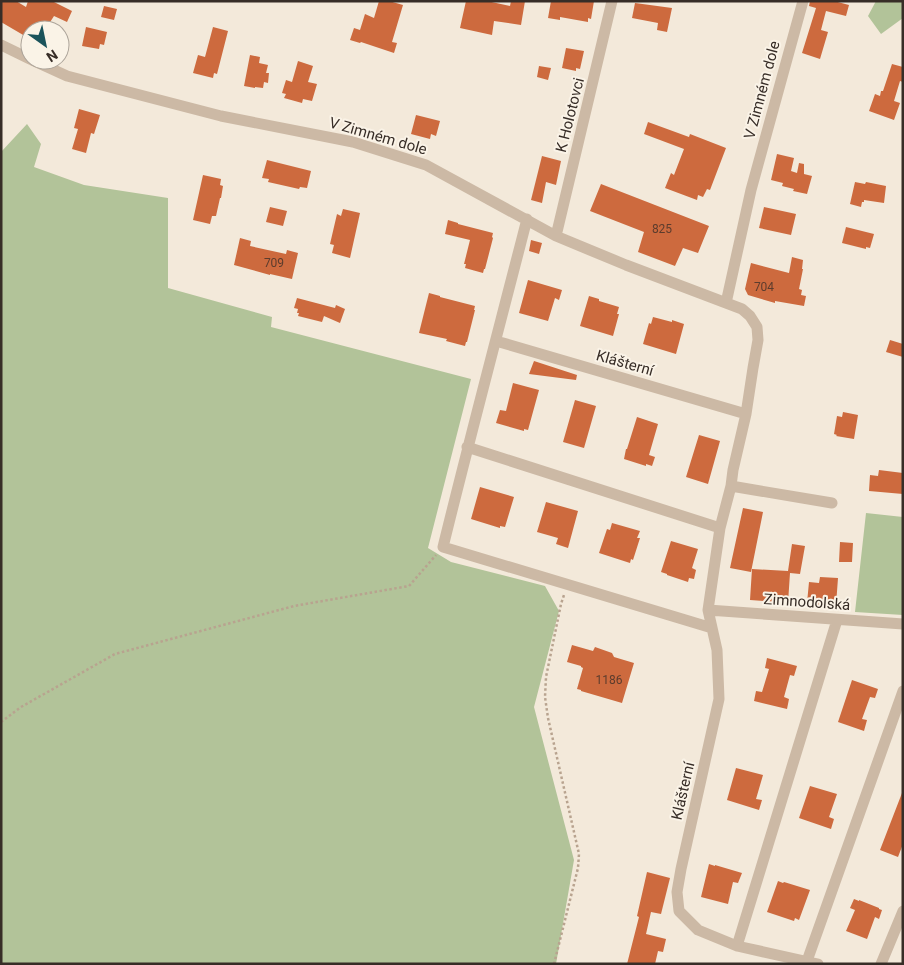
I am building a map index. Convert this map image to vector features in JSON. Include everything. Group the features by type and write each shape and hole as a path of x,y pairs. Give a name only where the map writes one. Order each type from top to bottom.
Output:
{"street":[{"name":"K Holotovci","path":"556,236 612,1"},
{"name":"V Zimném dole","path":"726,304 751,190 803,1"},
{"name":"V Zimném dole","path":"1,45 20,54"},
{"name":"V Zimném dole","path":"54,70 67,76 221,116 353,142 426,164 556,236 742,309 750,316"},
{"path":"527,219 467,447 443,547 712,628"},
{"name":"Klášterní","path":"750,316 757,327 758,340 746,414 720,528 708,610 717,650 719,700 677,892 679,911 698,930 737,946 812,962"},
{"name":"Klášterní","path":"496,341 746,414"},
{"path":"467,447 720,528"},
{"path":"731,486 832,503"},
{"name":"Zimnodolská","path":"708,610 903,624"},
{"path":"737,946 837,620"},
{"path":"812,962 903,691"},
{"path":"881,964 903,911"}],"path":[{"path":"1,722 20,707 115,654 294,606 409,586 443,547"},
{"path":"554,964 578,868 579,854 544,697 560,604 568,584"}],"green space":[{"path":"876,1 903,1 903,18 881,34 868,16"},
{"path":"27,124 41,144 34,167 84,185 168,198 168,288 272,317 271,327 471,379 428,548 451,562 545,586 559,611 534,707 574,860 556,964 1,964 1,152"},
{"path":"866,513 903,517 903,615 855,612"}],"building":[{"path":"1,1 16,1 26,7 28,1 52,1 72,11 68,20 54,16 51,20 20,20 20,33 1,22"},
{"path":"379,1 389,1 403,5 392,42 397,43 394,53 350,40 354,28 360,30 365,14 374,18"},
{"path":"466,1 487,1 510,6 511,1 525,1 521,25 494,21 492,35 460,28"},
{"path":"551,1 594,1 591,19 588,18 588,22 560,17 560,20 548,18"},
{"path":"810,1 834,1 849,5 846,16 826,11 821,30 828,32 820,59 802,53 816,8 809,6"},
{"path":"635,3 672,8 667,32 657,30 658,23 632,18"},
{"path":"104,6 117,9 114,20 101,17"},
{"path":"86,27 107,32 104,45 100,44 99,49 82,46"},
{"path":"213,27 228,31 217,74 214,73 213,78 193,73 198,55 205,57"},
{"path":"566,48 584,51 580,69 576,68 576,71 562,68"},
{"path":"250,55 260,57 259,63 268,65 266,73 269,73 268,83 264,82 263,88 244,86"},
{"path":"298,61 313,66 308,82 317,84 312,101 303,99 302,103 284,98 286,94 282,93 286,80 292,82"},
{"path":"892,64 903,67 903,82 900,81 894,101 900,103 894,120 869,111 875,94 880,96 881,91 883,91"},
{"path":"539,66 551,68 548,80 537,77"},
{"path":"79,109 100,115 94,134 91,133 86,153 72,149 78,129 74,128"},
{"path":"416,115 440,121 436,136 431,134 430,139 411,134"},
{"path":"648,122 689,137 690,134 726,148 710,190 707,189 703,197 698,195 697,200 665,188 671,173 674,175 684,149 644,134"},
{"path":"777,154 794,158 791,171 797,173 799,163 804,164 804,174 812,176 807,194 793,191 794,189 782,186 783,183 771,180"},
{"path":"542,156 561,161 556,185 546,182 542,203 531,200"},
{"path":"267,160 311,171 307,188 300,187 299,189 268,182 269,179 262,178"},
{"path":"203,175 221,179 220,185 223,186 216,216 212,216 210,224 193,220"},
{"path":"855,182 886,186 884,203 864,200 861,207 850,204"},
{"path":"601,184 709,226 698,253 683,248 675,266 638,252 644,232 590,211"},
{"path":"270,207 287,211 283,226 266,222"},
{"path":"764,207 796,214 791,235 759,228"},
{"path":"343,209 360,213 350,258 332,253 334,245 330,244 337,214 341,216"},
{"path":"448,220 493,233 483,273 465,268 466,264 464,264 470,240 445,234"},
{"path":"846,227 874,234 870,248 866,247 866,249 842,243"},
{"path":"240,238 251,241 250,246 286,254 287,250 298,253 292,279 234,265"},
{"path":"531,240 542,243 539,254 529,251"},
{"path":"792,257 803,260 799,289 802,290 801,295 806,296 804,306 775,301 775,303 748,295 745,289 751,263 789,273"},
{"path":"528,280 562,290 559,300 555,298 548,321 519,313"},
{"path":"429,293 475,306 465,346 446,341 447,339 419,333"},
{"path":"589,296 619,307 613,336 580,326"},
{"path":"297,298 335,308 336,305 345,309 340,323 324,316 322,322 298,316 298,309 294,308"},
{"path":"653,317 684,324 676,354 643,344 649,323 651,324"},
{"path":"890,340 903,344 903,357 886,352"},
{"path":"534,361 577,375 576,380 529,374"},
{"path":"513,383 539,390 528,430 524,429 524,431 496,423 500,410 506,411"},
{"path":"575,400 596,406 584,448 563,442"},
{"path":"843,412 858,415 854,439 834,434 837,416 842,417"},
{"path":"637,417 658,424 649,455 655,457 652,466 624,459"},
{"path":"699,435 720,441 708,484 686,477"},
{"path":"879,470 903,473 903,494 869,491 870,475 878,476"},
{"path":"480,487 514,497 505,527 500,526 500,528 471,519"},
{"path":"546,502 578,511 568,548 556,544 558,538 537,532"},
{"path":"743,508 763,512 751,572 730,568"},
{"path":"612,523 640,531 637,538 640,538 633,560 631,559 630,563 599,553 607,529 610,530"},
{"path":"671,541 698,549 692,568 696,570 694,579 689,578 688,582 661,572"},
{"path":"840,542 853,543 852,562 839,562"},
{"path":"792,544 805,546 800,574 790,573 788,603 750,600 752,569 788,571"},
{"path":"820,577 838,578 836,605 807,603 809,582 819,583"},
{"path":"572,645 593,651 595,647 612,653 614,657 634,663 622,703 577,689 583,668 567,662"},
{"path":"767,658 797,666 794,676 790,675 784,697 789,699 787,709 754,701 756,691 762,692 769,669 765,668"},
{"path":"852,680 878,689 875,698 870,697 862,719 867,720 864,731 838,722"},
{"path":"736,768 763,775 756,799 762,800 759,810 727,800"},
{"path":"810,786 837,794 829,817 834,819 831,829 799,818"},
{"path":"902,793 903,844 898,857 880,850"},
{"path":"709,864 742,873 738,883 733,882 728,904 701,897"},
{"path":"647,872 670,878 661,914 651,912 646,934 666,939 663,952 658,951 655,964 627,964 639,917 637,916"},
{"path":"778,881 810,890 799,920 795,918 794,921 767,912"},
{"path":"854,899 882,910 879,919 875,917 867,939 846,931 855,910 850,908"}]}
